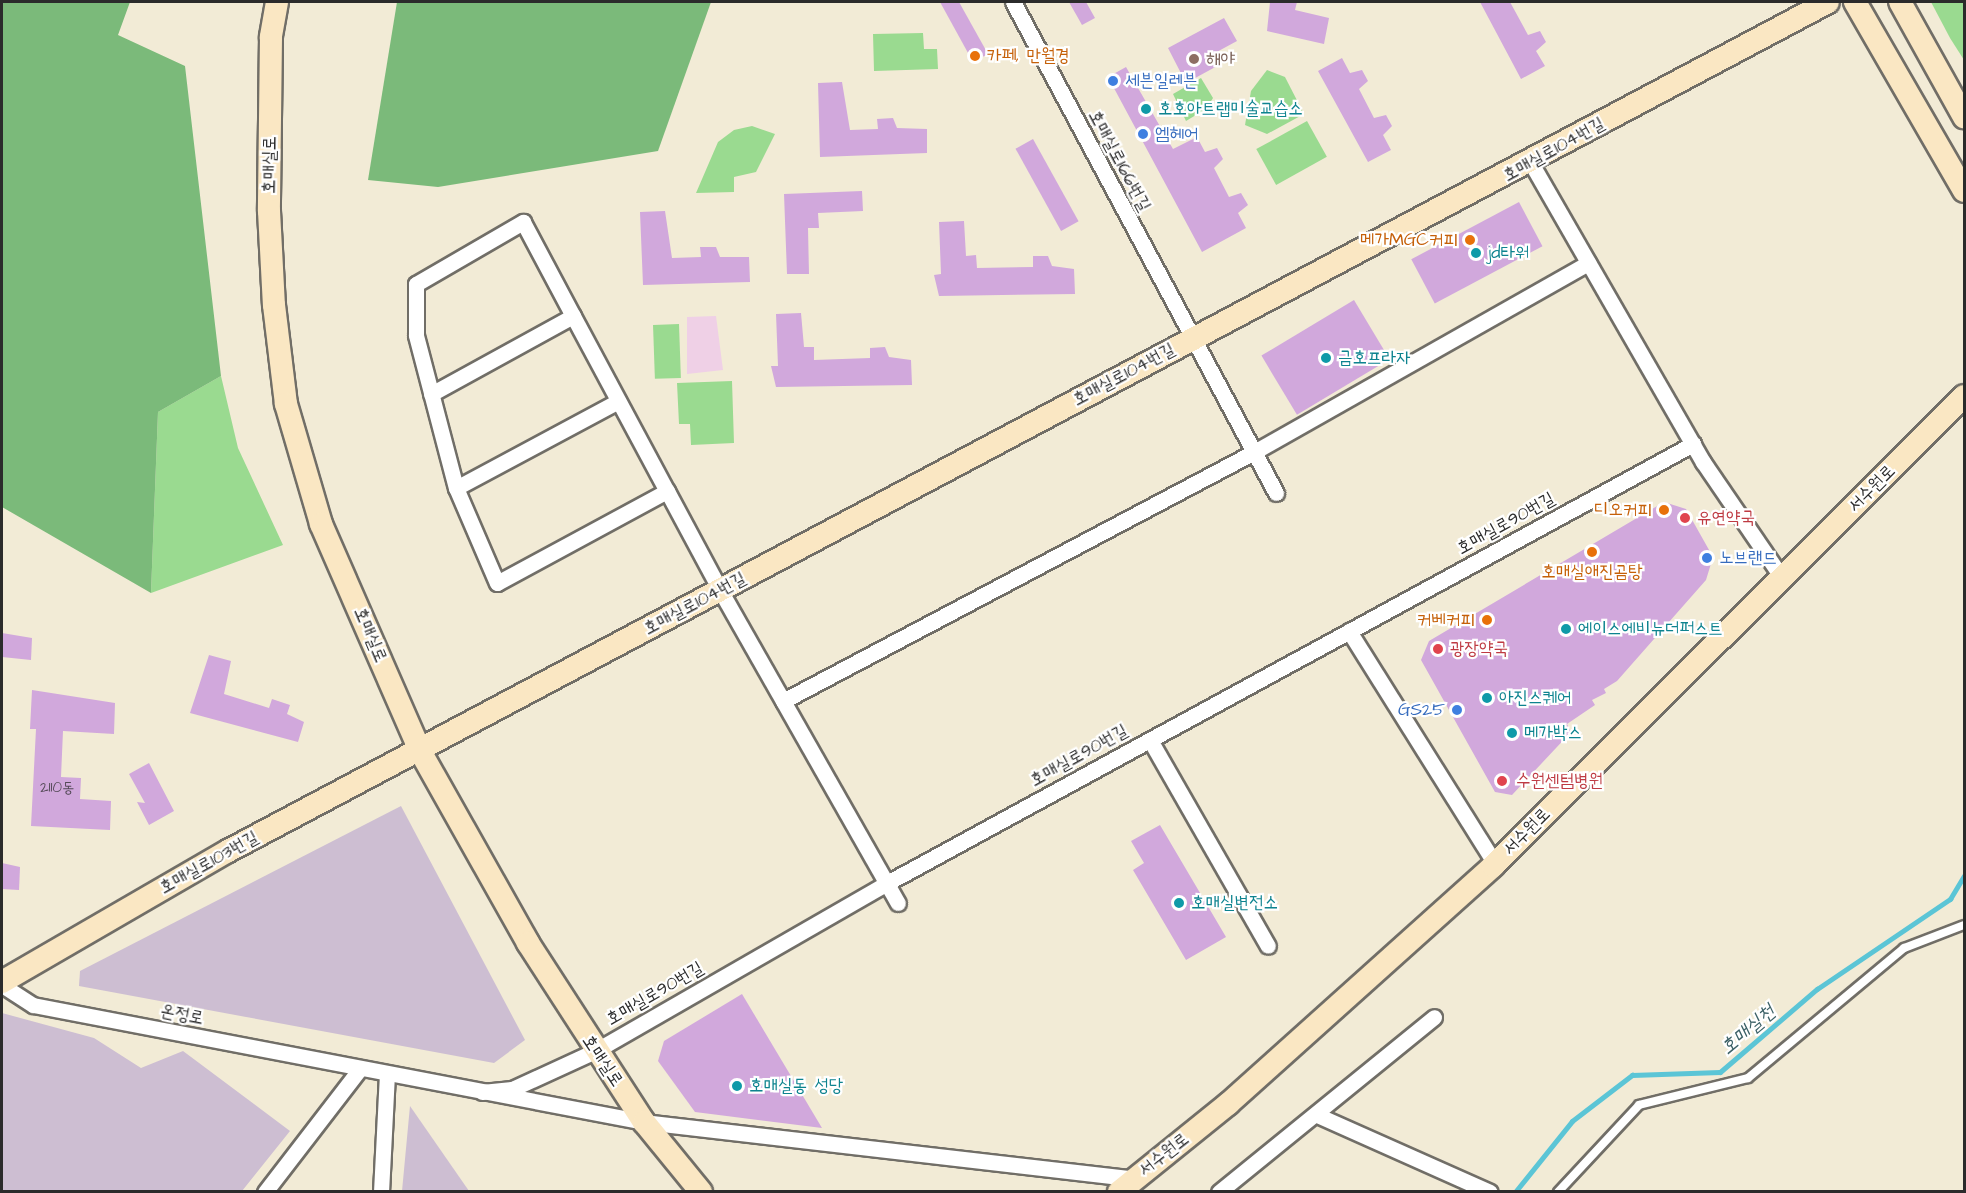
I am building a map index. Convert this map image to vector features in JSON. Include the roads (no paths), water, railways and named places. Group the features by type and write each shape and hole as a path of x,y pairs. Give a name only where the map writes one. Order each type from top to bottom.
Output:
{"street":[{"name":"호매실로","path":"277,2 271,37 269,211 286,404 321,524 420,751 595,1051 644,1122 701,1191"},
{"name":"호매실로166번길","path":"1013,2 1191,339 1276,493"},
{"name":"호매실로104번길","path":"420,751 1828,2"},
{"path":"1855,2 1965,191"},
{"path":"1900,2 1965,117"},
{"path":"1531,162 1693,444 1782,578"},
{"path":"667,491 497,583 456,488 416,335 416,284 522,222 573,316 618,401 667,491 720,590 898,903"},
{"path":"783,700 1254,452 1588,263"},
{"path":"432,394 573,316"},
{"name":"서수원로","path":"1126,1185 1228,1104 1495,864 1965,396"},
{"path":"456,488 618,401"},
{"name":"호매실로90번길","path":"482,1092 512,1089 595,1051 887,883 1693,444"},
{"path":"1349,631 1495,864"},
{"path":"1150,740 1268,946"},
{"name":"호매실로103번길","path":"2,984 228,852 420,751"},
{"name":"온정로","path":"2,984 33,1005 359,1070 644,1122 1126,1185"},
{"path":"1219,1191 1317,1115 1434,1017"},
{"path":"265,1191 359,1070"},
{"path":"381,1191 387,1075"},
{"path":"1317,1115 1490,1191"}],"lane":[{"path":"1558,1191 1639,1105 1748,1078 1904,948 1965,925"}],"waterway":[{"name":"호매실천","path":"1515,1192 1572,1121 1632,1075 1720,1072 1817,989 1950,899 1964,876"}],"place":[{"name":"카페, 만월경","path":"975,56"},
{"name":"해야","path":"1194,59"},
{"name":"세븐일레븐","path":"1113,81"},
{"name":"호호아트랩미술교습소","path":"1146,109"},
{"name":"엠헤어","path":"1143,134"},
{"name":"메가MGC커피","path":"1470,240"},
{"name":"jd타워","path":"1476,253"},
{"name":"금호프라자","path":"1326,358"},
{"name":"디오커피","path":"1664,510"},
{"name":"유연약국","path":"1685,518"},
{"name":"호매실애진곰탕","path":"1592,552"},
{"name":"노브랜드","path":"1707,558"},
{"name":"커베커피","path":"1487,620"},
{"name":"에이스에비뉴더퍼스트","path":"1566,629"},
{"name":"광장약국","path":"1438,649"},
{"name":"아진스퀘어","path":"1487,698"},
{"name":"GS25","path":"1457,710"},
{"name":"메가박스","path":"1512,733"},
{"name":"수원센텀병원","path":"1502,781"},
{"name":"호매실변전소","path":"1179,903"},
{"name":"호매실동 성당","path":"737,1086"}]}
